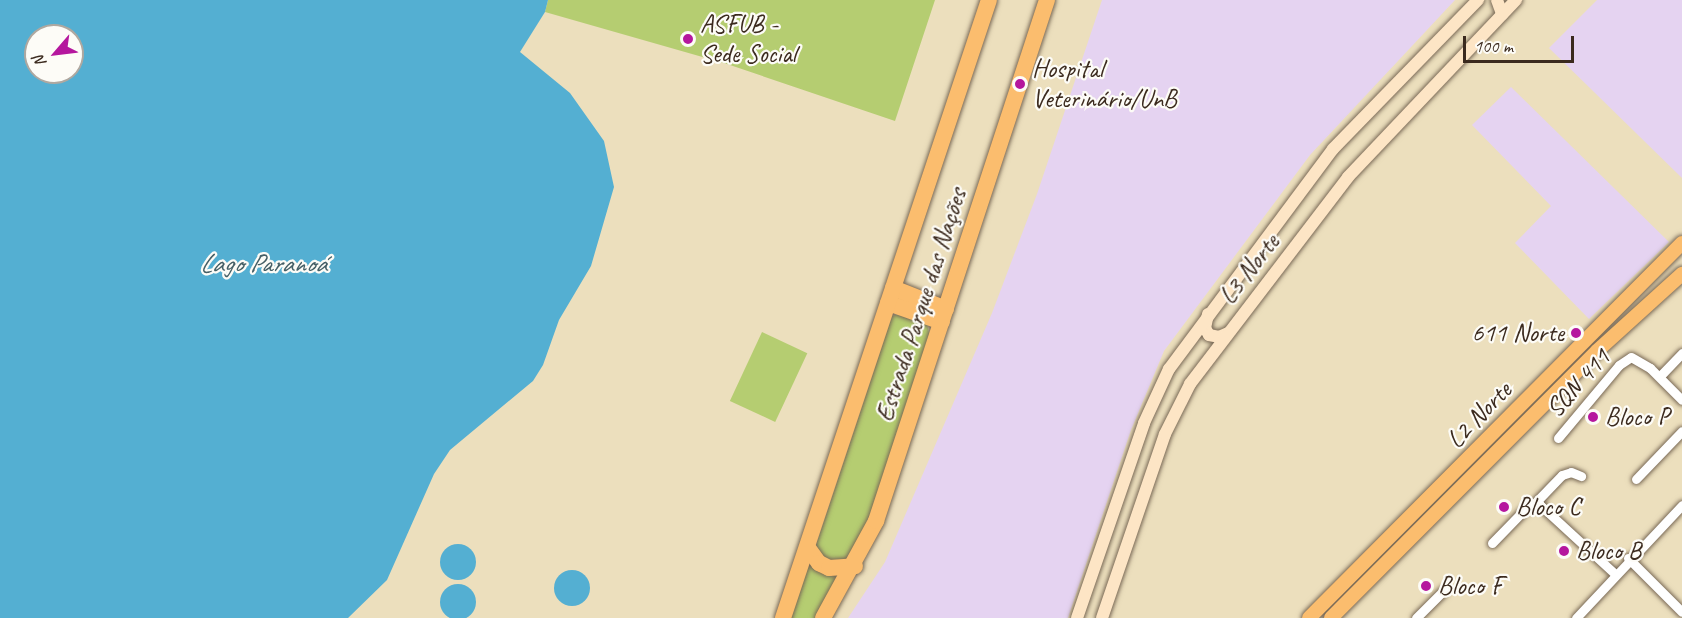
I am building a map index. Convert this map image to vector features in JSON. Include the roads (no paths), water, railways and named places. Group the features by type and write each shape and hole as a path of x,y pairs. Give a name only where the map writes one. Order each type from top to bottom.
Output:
{"highway":[{"name":"Estrada Parque das Nações","path":"783,618 989,0"},
{"name":"Estrada Parque das Nações","path":"823,618 855,566 876,520 1047,0"},
{"path":"891,295 944,315"},
{"path":"808,548 819,562 830,568 855,566"}],"main road":[{"name":"L3 Norte","path":"1077,618 1154,396 1168,369 1342,139 1478,0"},
{"path":"1497,0 1502,14"},
{"name":"L3 Norte","path":"1102,618 1169,423 1190,384 1380,140 1516,0"},
{"name":"L2 Norte","path":"1309,618 1682,243"},
{"path":"1655,272 1667,289"},
{"name":"L2 Norte","path":"1331,618 1608,340 1682,274"},
{"path":"1209,313 1205,328 1209,335 1219,337 1228,333"},
{"path":"1468,460 1474,474"}],"street":[{"path":"1660,376 1682,353"},
{"name":"SQN 411","path":"1558,438 1626,359 1638,359 1660,376 1682,400"},
{"path":"1636,479 1682,431"},
{"path":"1492,543 1562,475 1571,472 1581,476"},
{"path":"1534,504 1545,506 1615,574"},
{"path":"1576,618 1629,558 1682,506"},
{"path":"1629,558 1682,612"},
{"path":"1416,618 1444,590"}],"water":[{"name":"Lago Paranoá","path":"0,0 548,0 545,12 520,52 570,93 604,141 614,187 591,266 559,320 543,365 533,381 450,450 434,474 387,580 348,618 0,618"},
{"path":"458,544 471,549 476,562 471,575 458,580 445,575 440,562 445,549"},
{"path":"572,570 585,575 590,588 585,601 572,606 559,601 554,588 559,575"},
{"path":"458,584 471,589 476,602 471,615 458,620 445,615 440,602 445,589"}],"place":[{"name":"ASFUB - Sede Social","path":"688,39"},
{"name":"Hospital Veterinário/UnB","path":"1020,84"},
{"name":"611 Norte","path":"1576,333"},
{"name":"Bloco P","path":"1593,417"},
{"name":"Bloco C","path":"1504,507"},
{"name":"Bloco B","path":"1564,551"},
{"name":"Bloco F","path":"1426,586"}]}
